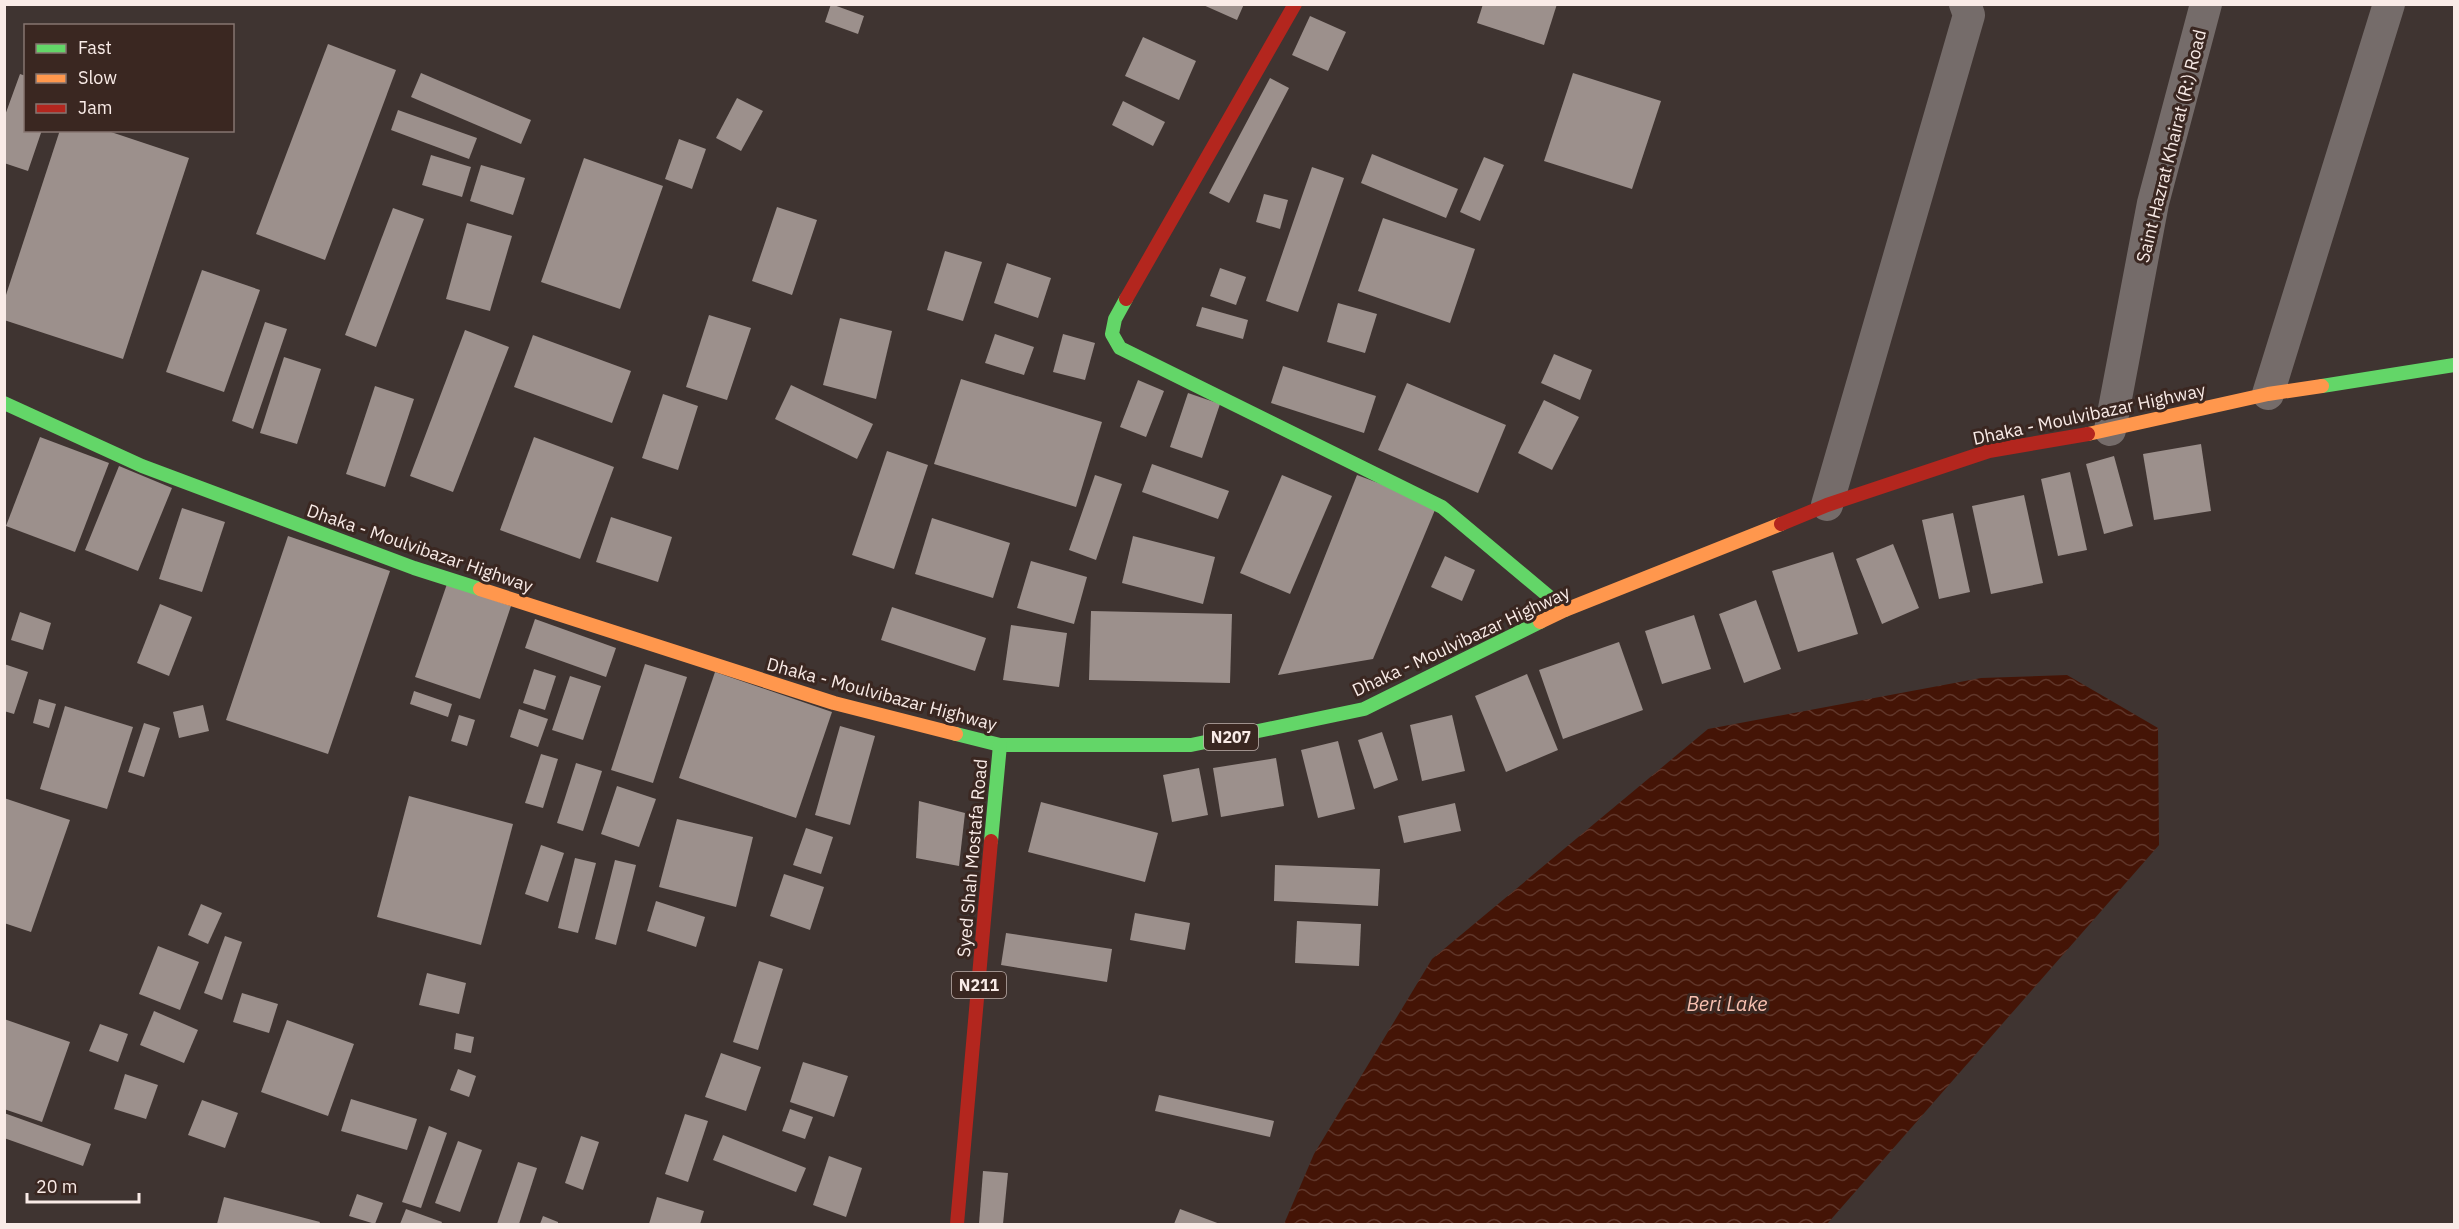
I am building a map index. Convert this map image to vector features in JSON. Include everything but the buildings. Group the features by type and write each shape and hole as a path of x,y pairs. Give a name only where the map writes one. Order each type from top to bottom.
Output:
{"main road":[{"path":"1295,4 1115,319 1112,334 1120,348 1442,507 1565,610"},
{"name":"Dhaka - Moulvibazar Highway","path":"4,403 142,466 414,568 834,704 1000,745 1191,745 1364,710 1565,610 1827,505 1989,452 2110,430 2268,394 2454,365"},
{"name":"Syed Shah Mostafa Road","path":"957,1224 1000,745"}],"street":[{"path":"1827,505 1969,15 1965,4"},
{"name":"Saint Hazrat Khairat (R:) Road","path":"2110,430 2153,203 2206,4"},
{"path":"2268,394 2389,4"}],"water":[{"name":"Beri Lake","path":"2067,675 2158,728 2159,845 1827,1224 1284,1224 1314,1154 1432,959 1708,729 1981,678"}],"traffic: fast":[{"path":"1126,299 1115,319 1112,334 1120,348 1442,507 1565,610"},
{"path":"2322,386 2454,365"},
{"path":"4,403 142,466 414,568 480,589"},
{"path":"956,734 1000,745 1191,745 1364,709 1540,622"},
{"path":"991,841 1000,745"}],"traffic: slow":[{"path":"2088,434 2268,394 2322,386"},
{"path":"1540,622 1781,524"},
{"path":"480,589 834,703 956,734"}],"traffic: jam":[{"path":"1126,299 1295,4"},
{"path":"1781,524 1827,505 1989,451 2088,434"},
{"path":"957,1224 991,841"}]}
